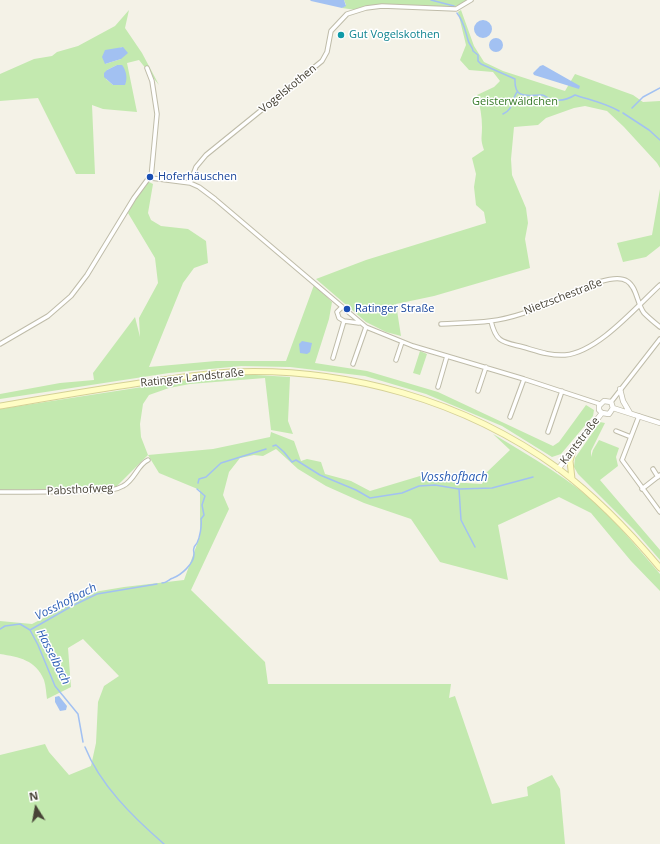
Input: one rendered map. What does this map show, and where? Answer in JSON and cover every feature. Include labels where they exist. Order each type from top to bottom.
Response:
[{"type":"main road","name":"Ratinger Landstraße","points":[[0,406],[196,375],[280,372],[319,375],[378,386],[443,406],[500,432],[527,447],[572,479],[594,498],[614,517],[660,568]]},
{"type":"main road","points":[[572,479],[570,461],[573,450]]},
{"type":"street","name":"Vogelskothen","points":[[190,183],[196,167],[206,155],[322,61],[327,52],[331,31],[346,14],[366,8],[382,6],[456,9],[471,0]]},
{"type":"street","points":[[147,68],[152,81],[157,114],[151,178]]},
{"type":"street","points":[[0,344],[48,316],[71,296],[87,275],[134,198],[148,179],[151,178],[190,183],[199,187],[366,327],[402,342],[486,367],[600,404]]},
{"type":"street","name":"Nietzschestraße","points":[[441,324],[491,321],[536,309],[590,286],[613,279],[621,279],[626,280],[631,284],[644,313],[660,327]]},
{"type":"street","points":[[491,321],[496,335],[505,342],[544,354],[566,355],[580,352],[596,344],[660,285]]},
{"type":"street","points":[[342,307],[337,312],[339,318],[344,321],[360,323]]},
{"type":"street","points":[[333,358],[344,321]]},
{"type":"street","points":[[353,364],[366,327]]},
{"type":"street","points":[[610,402],[660,339]]},
{"type":"street","points":[[396,360],[402,342]]},
{"type":"street","points":[[438,387],[447,356]]},
{"type":"street","points":[[478,390],[486,367]]},
{"type":"street","points":[[510,417],[524,379]]},
{"type":"street","points":[[620,389],[623,401],[630,413]]},
{"type":"street","points":[[548,432],[562,391]]},
{"type":"street","points":[[613,408],[609,414],[602,413],[600,410],[600,404],[604,400],[610,402],[613,408],[660,423]]},
{"type":"street","name":"Kantstraße","points":[[558,469],[602,413]]},
{"type":"street","points":[[639,416],[622,460],[660,512]]},
{"type":"street","points":[[616,431],[631,437]]},
{"type":"street","name":"Pabsthofweg","points":[[0,492],[70,492],[115,489],[124,486],[130,481],[143,462],[148,460]]},
{"type":"street","points":[[642,488],[659,476],[653,469]]},
{"type":"green space","points":[[344,0],[467,0],[450,8],[384,4],[367,6],[356,10],[342,8],[346,5]]},
{"type":"green space","points":[[129,10],[125,28],[142,53],[159,85],[139,60],[127,63],[137,112],[103,109],[92,105],[95,174],[76,174],[38,98],[0,101],[0,74],[34,59],[52,56],[57,52],[78,46],[115,26]],"holes":[[[122,47],[121,59],[105,64],[117,49]],[[117,65],[113,85],[106,79],[107,70]]]},
{"type":"green space","name":"Geisterwäldchen","points":[[461,10],[474,46],[484,62],[503,71],[565,91],[575,74],[633,95],[643,102],[660,101],[660,168],[624,127],[607,111],[585,106],[574,108],[546,118],[538,125],[514,127],[511,159],[512,175],[526,208],[528,223],[525,239],[530,268],[434,296],[396,304],[401,336],[386,332],[366,322],[316,279],[366,260],[486,223],[484,212],[476,205],[474,187],[476,174],[472,158],[484,150],[480,107],[477,95],[494,87],[500,81],[493,72],[469,70],[460,60],[466,45],[458,12]]},
{"type":"green space","points":[[149,182],[153,184],[148,213],[151,220],[161,226],[188,229],[206,241],[208,263],[194,268],[183,283],[149,367],[216,361],[286,361],[314,285],[332,302],[329,319],[315,363],[367,371],[438,392],[553,446],[559,442],[586,405],[594,410],[593,416],[561,454],[552,457],[502,426],[426,394],[365,376],[290,367],[241,366],[169,373],[0,399],[0,394],[60,383],[94,380],[93,373],[135,317],[140,337],[139,318],[158,283],[155,258],[128,213],[137,196]]},
{"type":"green space","points":[[660,189],[660,246],[646,257],[623,262],[617,243],[652,235]]},
{"type":"green space","points":[[420,351],[427,354],[420,375],[413,373]]},
{"type":"green space","points":[[239,374],[290,377],[288,421],[293,434],[271,430],[265,378],[190,384],[169,388],[149,395],[143,404],[140,424],[141,437],[148,455],[117,486],[0,490],[0,409],[194,379]]},
{"type":"green space","points":[[600,422],[605,423],[591,451],[591,457],[599,440],[619,448],[616,457],[618,466],[600,480],[660,550],[660,560],[634,530],[578,474],[574,467],[575,458]]},
{"type":"green space","points":[[271,432],[294,441],[301,461],[307,459],[321,462],[325,474],[351,481],[370,491],[420,476],[449,482],[482,484],[486,473],[510,450],[493,434],[564,478],[603,510],[660,574],[660,591],[631,561],[591,513],[559,497],[498,525],[508,580],[440,562],[411,519],[364,503],[326,486],[298,469],[276,449],[263,456],[254,455],[240,458],[229,472],[223,495],[229,509],[191,590],[265,662],[268,684],[451,684],[449,698],[455,696],[492,804],[528,796],[527,787],[552,775],[560,789],[565,844],[0,844],[0,755],[45,744],[49,752],[69,775],[91,766],[96,743],[98,702],[104,686],[119,676],[83,639],[68,648],[71,687],[47,699],[46,687],[41,673],[32,664],[20,658],[0,654],[0,621],[32,624],[94,592],[184,580],[200,536],[200,490],[159,473],[148,455],[213,449],[270,437]]},
{"type":"water","points":[[310,0],[344,0],[346,6],[342,8]]},
{"type":"water","points":[[483,20],[489,23],[492,29],[489,35],[483,38],[477,35],[474,29],[477,23]]},
{"type":"water","points":[[496,38],[501,40],[503,45],[501,50],[496,52],[491,50],[489,45],[491,40]]},
{"type":"water","points":[[123,47],[128,53],[121,59],[105,64],[102,57],[105,50]]},
{"type":"water","points":[[117,65],[122,65],[125,69],[125,85],[113,85],[104,77],[104,73],[107,70]]},
{"type":"water","points":[[543,65],[580,86],[579,89],[534,75],[533,73]]},
{"type":"water","points":[[302,341],[312,343],[310,352],[307,354],[300,353],[299,344]]},
{"type":"water","points":[[59,696],[67,706],[66,710],[60,711],[55,702],[55,697]]},
{"type":"waterway","points":[[431,0],[454,6]]},
{"type":"waterway","points":[[457,13],[463,23],[473,51],[478,55],[478,61],[481,64],[515,79],[515,86],[519,93],[523,95],[543,95],[550,99],[557,100],[566,99],[575,95],[619,111]]},
{"type":"waterway","points":[[632,108],[643,97],[660,88]]},
{"type":"waterway","points":[[503,114],[511,107],[517,92]]},
{"type":"waterway","points":[[623,113],[649,130],[660,140]]},
{"type":"waterway","name":"Vosshofbach","points":[[273,446],[276,445],[292,462],[296,460],[320,475],[356,490],[370,498],[402,493],[419,486],[435,485],[459,489],[492,488],[533,477]]},
{"type":"waterway","name":"Vosshofbach","points":[[198,483],[199,479],[206,477],[221,463],[266,449]]},
{"type":"waterway","name":"Vosshofbach","points":[[162,583],[176,577],[192,562],[194,547],[200,534],[201,519],[204,515],[202,505],[205,496],[197,489]]},
{"type":"waterway","points":[[459,489],[461,520],[475,547]]},
{"type":"waterway","name":"Vosshofbach","points":[[30,630],[72,606],[97,594],[157,584]]},
{"type":"waterway","name":"Hasselbach","points":[[0,629],[5,626],[20,624],[30,630],[55,686],[78,714],[83,742]]},
{"type":"waterway","name":"Hasselbach","points":[[85,747],[99,774],[118,800],[164,844]]},
{"type":"place","name":"Gut Vogelskothen","points":[[341,35]]},
{"type":"place","name":"Hoferhäuschen","points":[[150,177]]},
{"type":"place","name":"Ratinger Straße","points":[[347,309]]}]
